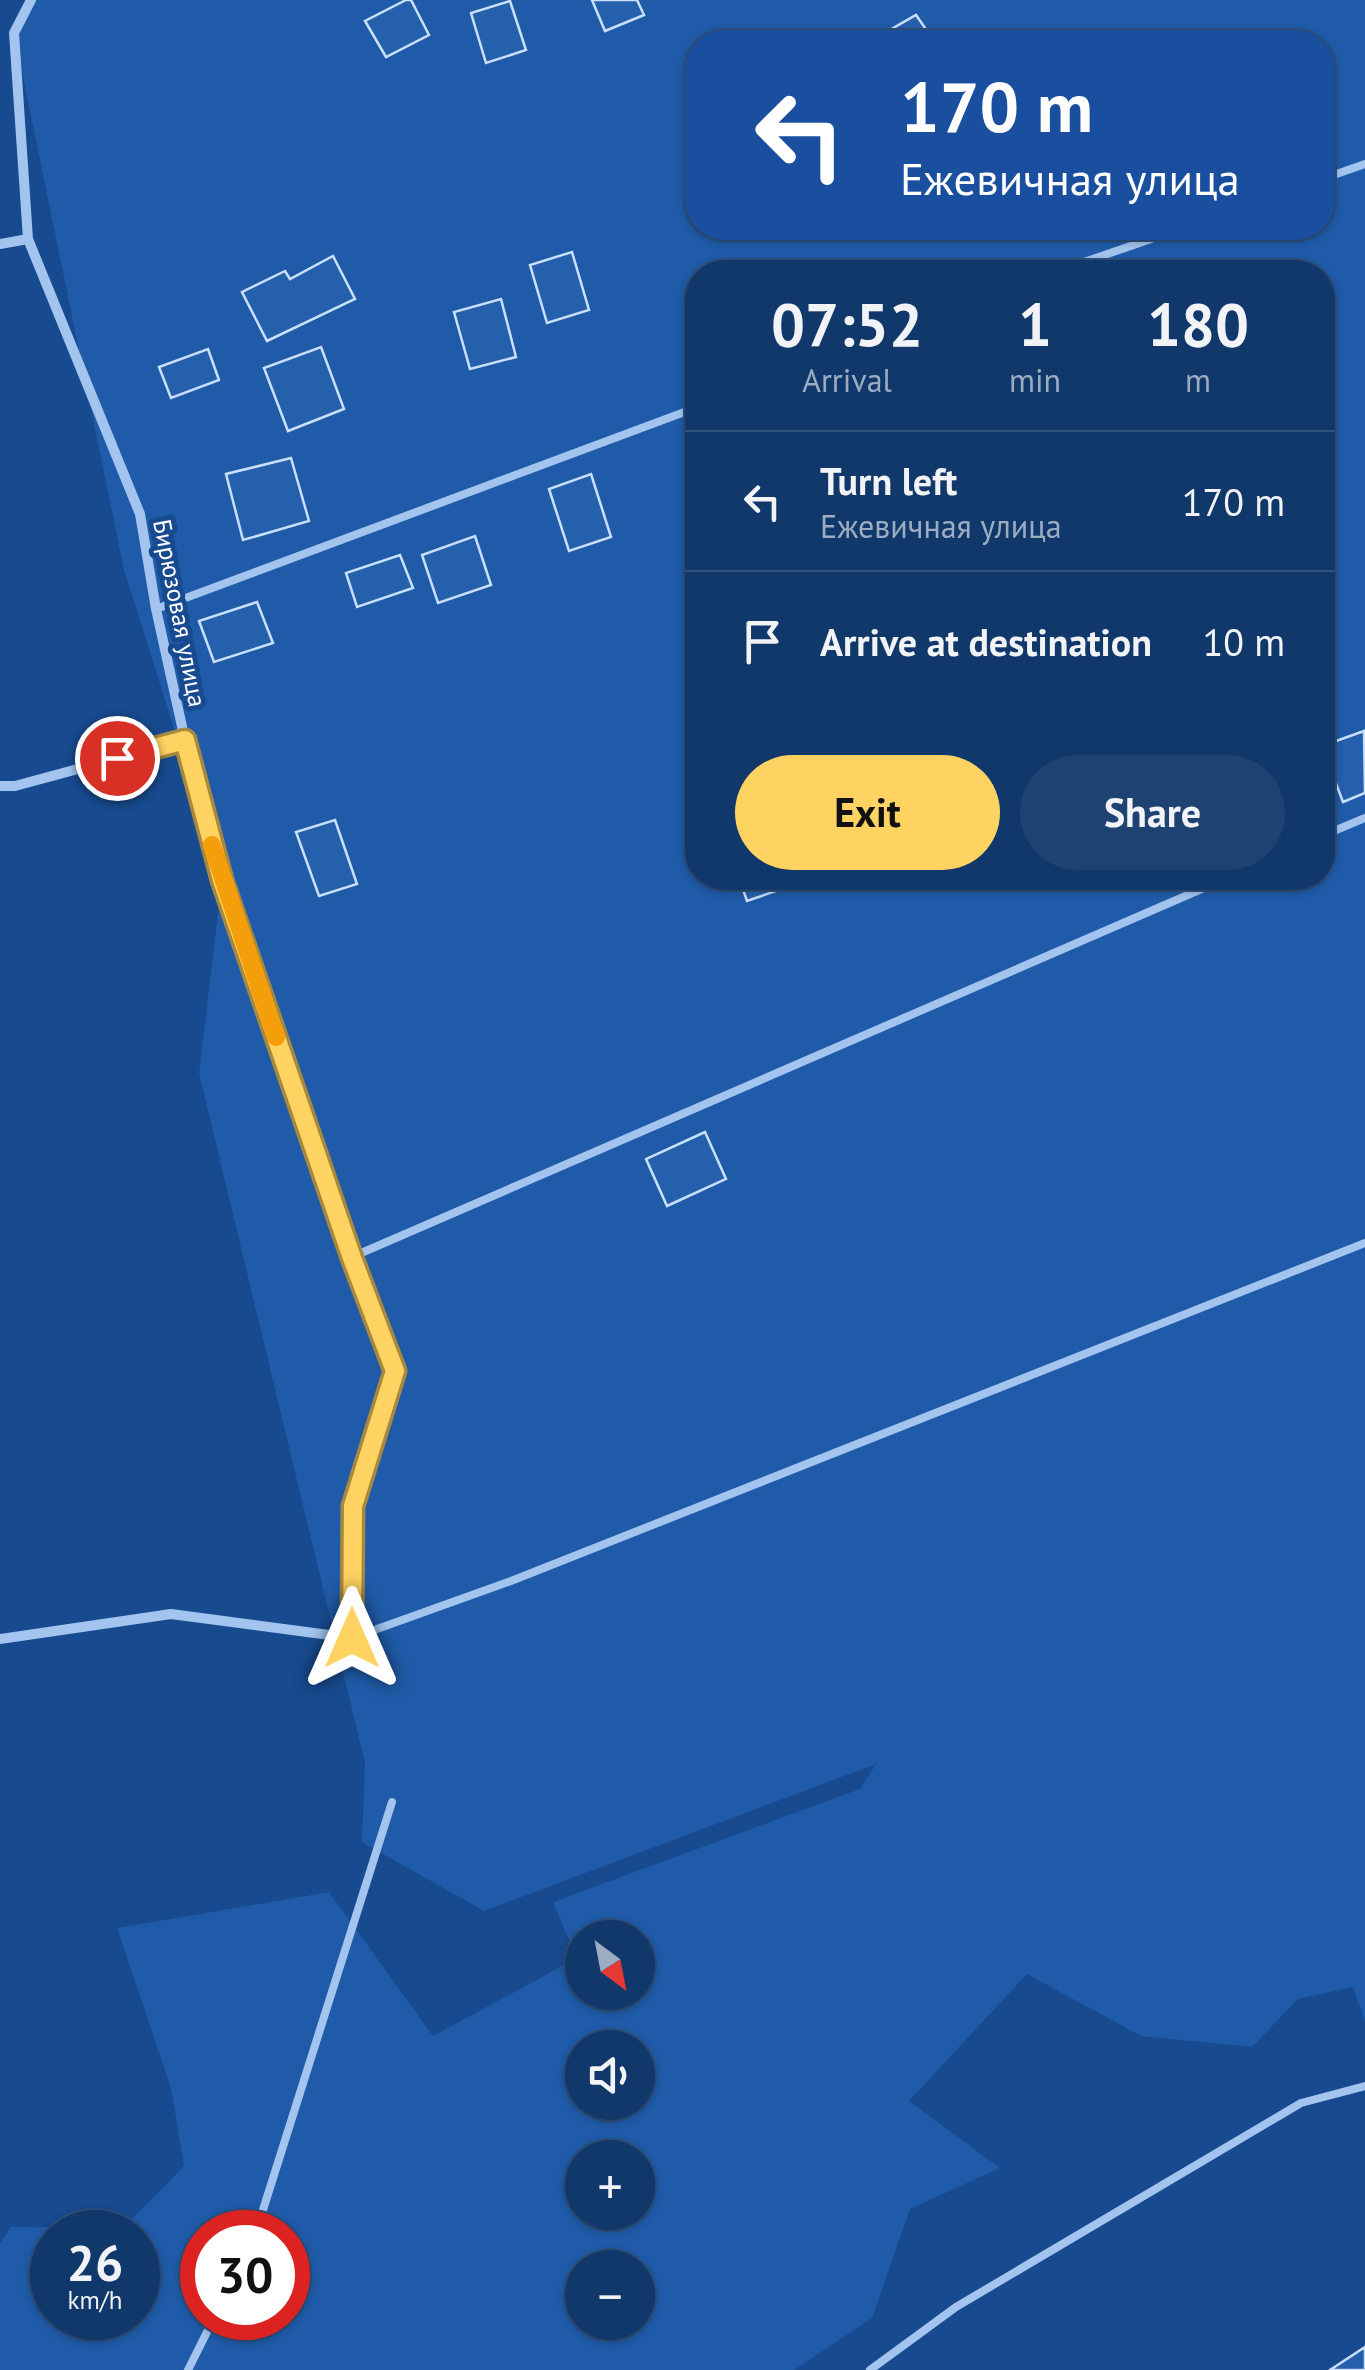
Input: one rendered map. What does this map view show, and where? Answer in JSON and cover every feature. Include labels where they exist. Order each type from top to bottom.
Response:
[{"type":"street","name":"Бирюзовая улица","points":[[30,0],[14,33],[28,239],[140,514],[156,610],[185,740],[222,880],[352,1258],[395,1371],[353,1506],[352,1638]]},
{"type":"street","points":[[0,244],[28,239]]},
{"type":"street","points":[[0,786],[16,786],[185,740]]},
{"type":"street","points":[[0,1639],[171,1614],[352,1638]]},
{"type":"lane","points":[[1335,174],[1365,164]]},
{"type":"lane","points":[[1090,260],[1148,240]]},
{"type":"lane","points":[[156,610],[685,412]]},
{"type":"lane","points":[[1335,831],[1365,818]]},
{"type":"lane","points":[[352,1258],[1199,890]]},
{"type":"lane","points":[[352,1638],[511,1581],[1365,1243]]},
{"type":"lane","points":[[263,2210],[392,1802]]},
{"type":"lane","points":[[870,2370],[956,2307],[1301,2103],[1365,2086]]},
{"type":"lane","points":[[188,2370],[203,2340]]},
{"type":"shaded area","points":[[27,0],[1365,0],[1365,2022],[1353,1987],[1298,1999],[1252,2047],[1141,2036],[1027,1974],[909,2101],[1000,2168],[910,2209],[872,2318],[794,2370],[0,2370],[0,2243],[11,2227],[30,2227],[30,2340],[160,2340],[160,2210],[141,2210],[184,2166],[171,2088],[117,1928],[329,1892],[433,2036],[565,1964],[565,2010],[655,2010],[655,1920],[565,1920],[565,1930],[553,1902],[860,1789],[876,1764],[484,1911],[362,1842],[365,1763],[199,1073],[222,880],[124,570],[14,33]]},
{"type":"building","points":[[411,0],[429,35],[386,57],[365,21]]},
{"type":"building","points":[[592,0],[637,0],[644,15],[605,31]]},
{"type":"building","points":[[510,1],[526,50],[486,63],[471,13]]},
{"type":"building","points":[[916,15],[926,30],[890,30]]},
{"type":"building","points":[[572,252],[589,310],[547,323],[530,265]]},
{"type":"building","points":[[333,256],[355,299],[267,341],[242,292],[285,271],[290,279]]},
{"type":"building","points":[[501,299],[516,357],[470,369],[454,312]]},
{"type":"building","points":[[321,347],[344,409],[288,431],[264,368]]},
{"type":"building","points":[[208,349],[219,380],[171,398],[159,367]]},
{"type":"building","points":[[291,458],[309,521],[243,540],[226,474]]},
{"type":"building","points":[[591,474],[611,537],[569,551],[549,489]]},
{"type":"building","points":[[475,536],[491,585],[438,603],[422,555]]},
{"type":"building","points":[[400,555],[413,588],[357,607],[346,573]]},
{"type":"building","points":[[257,602],[273,643],[214,662],[199,621]]},
{"type":"building","points":[[1364,731],[1365,793],[1343,802],[1335,781],[1335,741]]},
{"type":"building","points":[[335,820],[357,884],[319,896],[296,832]]},
{"type":"building","points":[[743,890],[779,890],[747,901]]},
{"type":"building","points":[[705,1132],[726,1179],[667,1206],[646,1159]]},
{"type":"building","points":[[1365,2347],[1365,2370],[1330,2370]]},
{"type":"slow traffic","points":[[212,845],[276,1037]]},
{"type":"route","points":[[117,758],[185,740],[222,880],[352,1258],[395,1371],[353,1506],[352,1638]]}]
